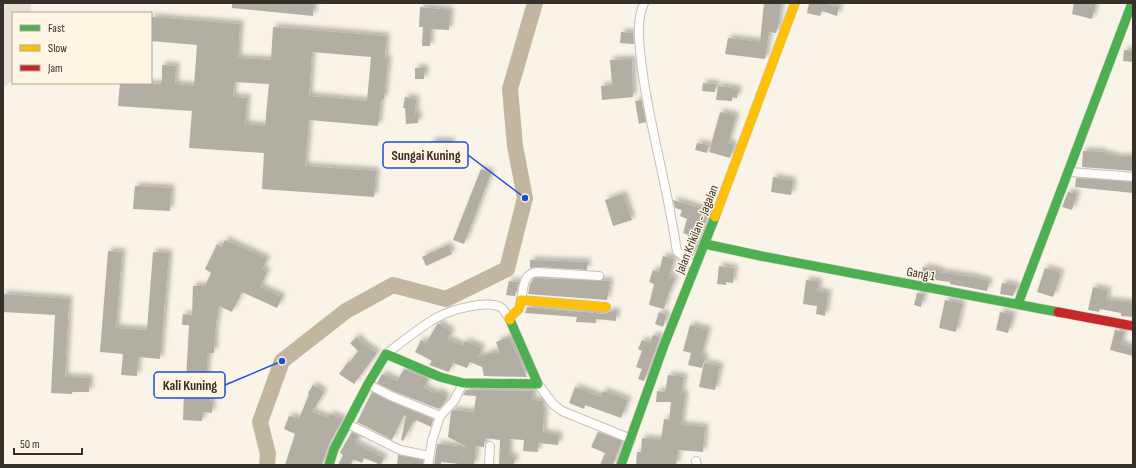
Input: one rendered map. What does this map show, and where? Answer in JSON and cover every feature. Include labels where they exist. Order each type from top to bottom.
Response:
[{"type":"street","points":[[644,3],[639,15],[643,80],[677,251],[695,267]]},
{"type":"street","name":"Jalan Krikilan - Jagalan","points":[[621,465],[664,345],[705,244],[796,3]]},
{"type":"street","points":[[1018,304],[1132,3]]},
{"type":"street","points":[[1071,172],[1133,177]]},
{"type":"street","name":"Gang 1","points":[[705,244],[1133,326]]},
{"type":"street","points":[[510,318],[519,310],[526,279],[531,273],[537,272],[599,276]]},
{"type":"street","points":[[521,300],[606,307]]},
{"type":"street","points":[[329,465],[334,449],[368,384],[386,354],[437,318],[473,306],[497,306],[504,309],[510,318],[515,334],[538,384],[553,404],[562,411],[631,439]]},
{"type":"street","points":[[386,354],[440,377],[463,383],[538,384]]},
{"type":"street","points":[[428,465],[432,441],[440,416],[454,401],[463,383]]},
{"type":"street","points":[[368,384],[391,396],[440,416]]},
{"type":"street","points":[[348,424],[400,450],[429,456]]},
{"type":"street","points":[[489,465],[490,446]]},
{"type":"shaded area","points":[[3,3],[31,3],[30,12],[12,12],[12,81],[3,88]]},
{"type":"building","points":[[232,3],[314,3],[313,16],[232,8]]},
{"type":"building","points":[[764,3],[781,3],[778,27],[776,33],[769,32],[765,59],[725,54],[728,38],[760,42]]},
{"type":"building","points":[[809,3],[823,3],[839,7],[837,16],[822,11],[820,16],[807,13]]},
{"type":"building","points":[[1074,3],[1096,3],[1092,19],[1072,14]]},
{"type":"building","points":[[420,7],[450,10],[449,30],[430,29],[430,46],[422,46],[423,27],[419,27]]},
{"type":"building","points":[[152,17],[240,24],[238,58],[271,60],[273,27],[386,36],[385,59],[388,59],[384,99],[381,99],[378,126],[309,120],[305,166],[376,171],[374,197],[262,189],[264,153],[189,148],[192,111],[118,106],[120,84],[162,84],[162,65],[176,66],[175,84],[194,86],[197,45],[152,41]],"holes":[[[312,52],[371,57],[367,101],[309,96]],[[234,82],[269,84],[265,126],[245,124],[247,98],[233,97]]]},
{"type":"building","points":[[621,32],[633,33],[634,44],[620,43]]},
{"type":"building","points":[[1124,50],[1133,51],[1133,62],[1123,61]]},
{"type":"building","points":[[632,59],[633,97],[602,100],[601,86],[612,85],[610,60]]},
{"type":"building","points":[[415,68],[425,68],[424,79],[415,79]]},
{"type":"building","points":[[703,83],[716,84],[715,92],[702,91]]},
{"type":"building","points":[[718,86],[738,89],[737,98],[732,97],[732,101],[716,100]]},
{"type":"building","points":[[405,97],[416,99],[415,114],[418,114],[418,123],[406,124],[405,108],[403,108]]},
{"type":"building","points":[[641,100],[646,122],[639,124],[635,101]]},
{"type":"building","points":[[720,112],[736,116],[728,143],[734,145],[730,158],[709,152]]},
{"type":"building","points":[[431,141],[451,141],[451,152],[431,152]]},
{"type":"building","points":[[697,143],[709,145],[707,153],[695,150]]},
{"type":"building","points":[[1083,151],[1103,152],[1103,154],[1114,155],[1114,157],[1133,157],[1133,171],[1082,167]]},
{"type":"building","points":[[481,169],[491,173],[464,244],[453,240]]},
{"type":"building","points":[[773,177],[793,181],[791,195],[771,192]]},
{"type":"building","points":[[1076,178],[1133,182],[1133,193],[1075,187]]},
{"type":"building","points":[[135,186],[171,188],[170,211],[133,209]]},
{"type":"building","points":[[1068,192],[1077,194],[1072,210],[1062,207]]},
{"type":"building","points":[[623,194],[632,220],[613,226],[605,200]]},
{"type":"building","points":[[673,200],[709,211],[693,256],[685,251],[689,242],[686,241],[688,235],[683,233],[687,219],[680,216],[682,210],[675,208]]},
{"type":"building","points":[[225,240],[267,259],[262,269],[267,272],[260,287],[282,297],[277,308],[242,292],[232,312],[219,306],[215,331],[214,353],[208,353],[206,380],[212,380],[210,402],[212,402],[212,413],[203,412],[202,421],[183,420],[184,392],[177,392],[178,381],[186,381],[189,325],[182,325],[183,314],[192,315],[193,286],[205,286],[211,273],[205,269],[217,244],[222,247]]},
{"type":"building","points":[[448,245],[452,254],[426,266],[422,257]]},
{"type":"building","points":[[108,251],[122,252],[116,328],[147,330],[153,252],[169,253],[160,359],[138,357],[137,376],[121,375],[123,354],[100,352]]},
{"type":"building","points":[[663,256],[674,259],[669,277],[675,279],[667,297],[664,309],[649,305],[654,284],[649,282],[653,270],[659,272]]},
{"type":"building","points":[[530,260],[587,262],[587,270],[537,267],[530,268]]},
{"type":"building","points":[[719,266],[734,268],[733,283],[726,282],[726,285],[717,284]]},
{"type":"building","points":[[923,267],[940,270],[939,272],[989,281],[987,291],[950,284],[950,282],[921,278]]},
{"type":"building","points":[[1045,268],[1061,273],[1053,297],[1037,292]]},
{"type":"building","points":[[534,278],[610,281],[607,300],[528,294],[530,284]]},
{"type":"building","points":[[806,280],[819,282],[817,291],[828,293],[825,316],[816,314],[817,306],[803,304]]},
{"type":"building","points":[[509,281],[519,282],[515,296],[506,295]]},
{"type":"building","points":[[1002,283],[1017,286],[1013,296],[1000,294]]},
{"type":"building","points":[[1093,287],[1108,291],[1106,300],[1133,303],[1133,317],[1121,316],[1121,313],[1100,309],[1099,312],[1088,310]]},
{"type":"building","points":[[917,293],[924,294],[921,307],[914,305]]},
{"type":"building","points":[[3,294],[69,299],[65,377],[90,378],[89,392],[72,392],[72,394],[51,393],[55,315],[3,312]]},
{"type":"building","points":[[945,300],[962,304],[956,332],[939,328]]},
{"type":"building","points":[[527,307],[605,314],[616,311],[616,321],[596,319],[596,323],[576,322],[577,317],[525,313]]},
{"type":"building","points":[[659,312],[667,315],[663,327],[655,324]]},
{"type":"building","points":[[1000,312],[1013,315],[1008,333],[996,330]]},
{"type":"building","points":[[438,323],[452,332],[447,339],[463,346],[465,341],[482,348],[478,357],[494,352],[500,355],[496,342],[509,337],[527,377],[484,376],[482,367],[470,362],[467,368],[453,363],[449,372],[429,365],[432,361],[415,352],[421,340],[426,343]]},
{"type":"building","points":[[690,325],[708,330],[701,356],[705,357],[702,368],[688,365],[691,353],[683,351]]},
{"type":"building","points":[[1115,330],[1124,332],[1121,344],[1133,348],[1133,356],[1110,350]]},
{"type":"building","points":[[653,335],[660,337],[644,381],[638,379],[642,369],[636,367],[642,351],[638,349],[642,340],[650,343]]},
{"type":"building","points":[[357,337],[363,344],[377,353],[354,384],[339,374],[358,351],[350,343]]},
{"type":"building","points":[[704,363],[720,366],[715,390],[699,387]]},
{"type":"building","points":[[404,369],[428,379],[424,388],[436,394],[437,391],[447,397],[439,409],[377,383],[382,374],[397,381]]},
{"type":"building","points":[[668,375],[684,377],[681,393],[685,394],[681,425],[705,427],[703,452],[678,450],[676,465],[636,465],[637,452],[641,452],[642,438],[661,440],[664,419],[669,420],[671,402],[656,402],[657,391],[665,392]]},
{"type":"building","points":[[313,385],[324,392],[312,412],[328,418],[330,414],[343,419],[328,446],[322,465],[285,465],[295,434],[284,429],[289,416],[299,419],[309,394],[308,393]]},
{"type":"building","points":[[575,387],[601,397],[603,391],[628,400],[621,418],[585,405],[584,409],[569,403]]},
{"type":"building","points":[[466,390],[533,391],[532,400],[542,401],[542,410],[544,410],[543,433],[559,435],[558,445],[538,443],[538,452],[523,451],[524,440],[509,439],[509,456],[515,457],[514,465],[499,465],[500,440],[485,438],[484,447],[476,446],[474,465],[458,465],[459,464],[441,462],[441,465],[434,465],[437,444],[467,447],[448,437],[451,412],[453,410],[474,412],[476,396],[463,395]]},
{"type":"building","points":[[372,392],[389,401],[433,419],[431,427],[416,420],[414,423],[413,422],[403,441],[401,440],[406,416],[404,415],[392,440],[357,422]]},
{"type":"building","points":[[352,432],[359,436],[355,443],[384,458],[381,465],[364,458],[362,463],[353,459],[351,465],[338,465],[343,455],[340,452]]},
{"type":"building","points":[[598,432],[622,441],[613,465],[600,465],[605,453],[591,447]]},
{"type":"building","points":[[398,455],[423,460],[423,465],[397,465]]},
{"type":"waterway","points":[[267,465],[268,454],[260,422],[282,361],[346,311],[393,285],[446,299],[507,269],[525,198],[515,146],[510,89],[535,3]]},
{"type":"traffic: fast","points":[[1018,304],[1132,3]]},
{"type":"traffic: fast","points":[[621,465],[664,345],[715,217]]},
{"type":"traffic: fast","points":[[705,244],[1058,312]]},
{"type":"traffic: fast","points":[[329,465],[334,449],[368,384],[386,354],[440,377],[463,383],[538,384],[510,320]]},
{"type":"traffic: slow","points":[[715,217],[795,3]]},
{"type":"traffic: slow","points":[[510,320],[509,318],[519,309],[521,300],[606,307]]},
{"type":"traffic: jam","points":[[1058,312],[1133,326]]},
{"type":"place","name":"Sungai Kuning","points":[[525,198]]},
{"type":"place","name":"Kali Kuning","points":[[282,361]]}]
